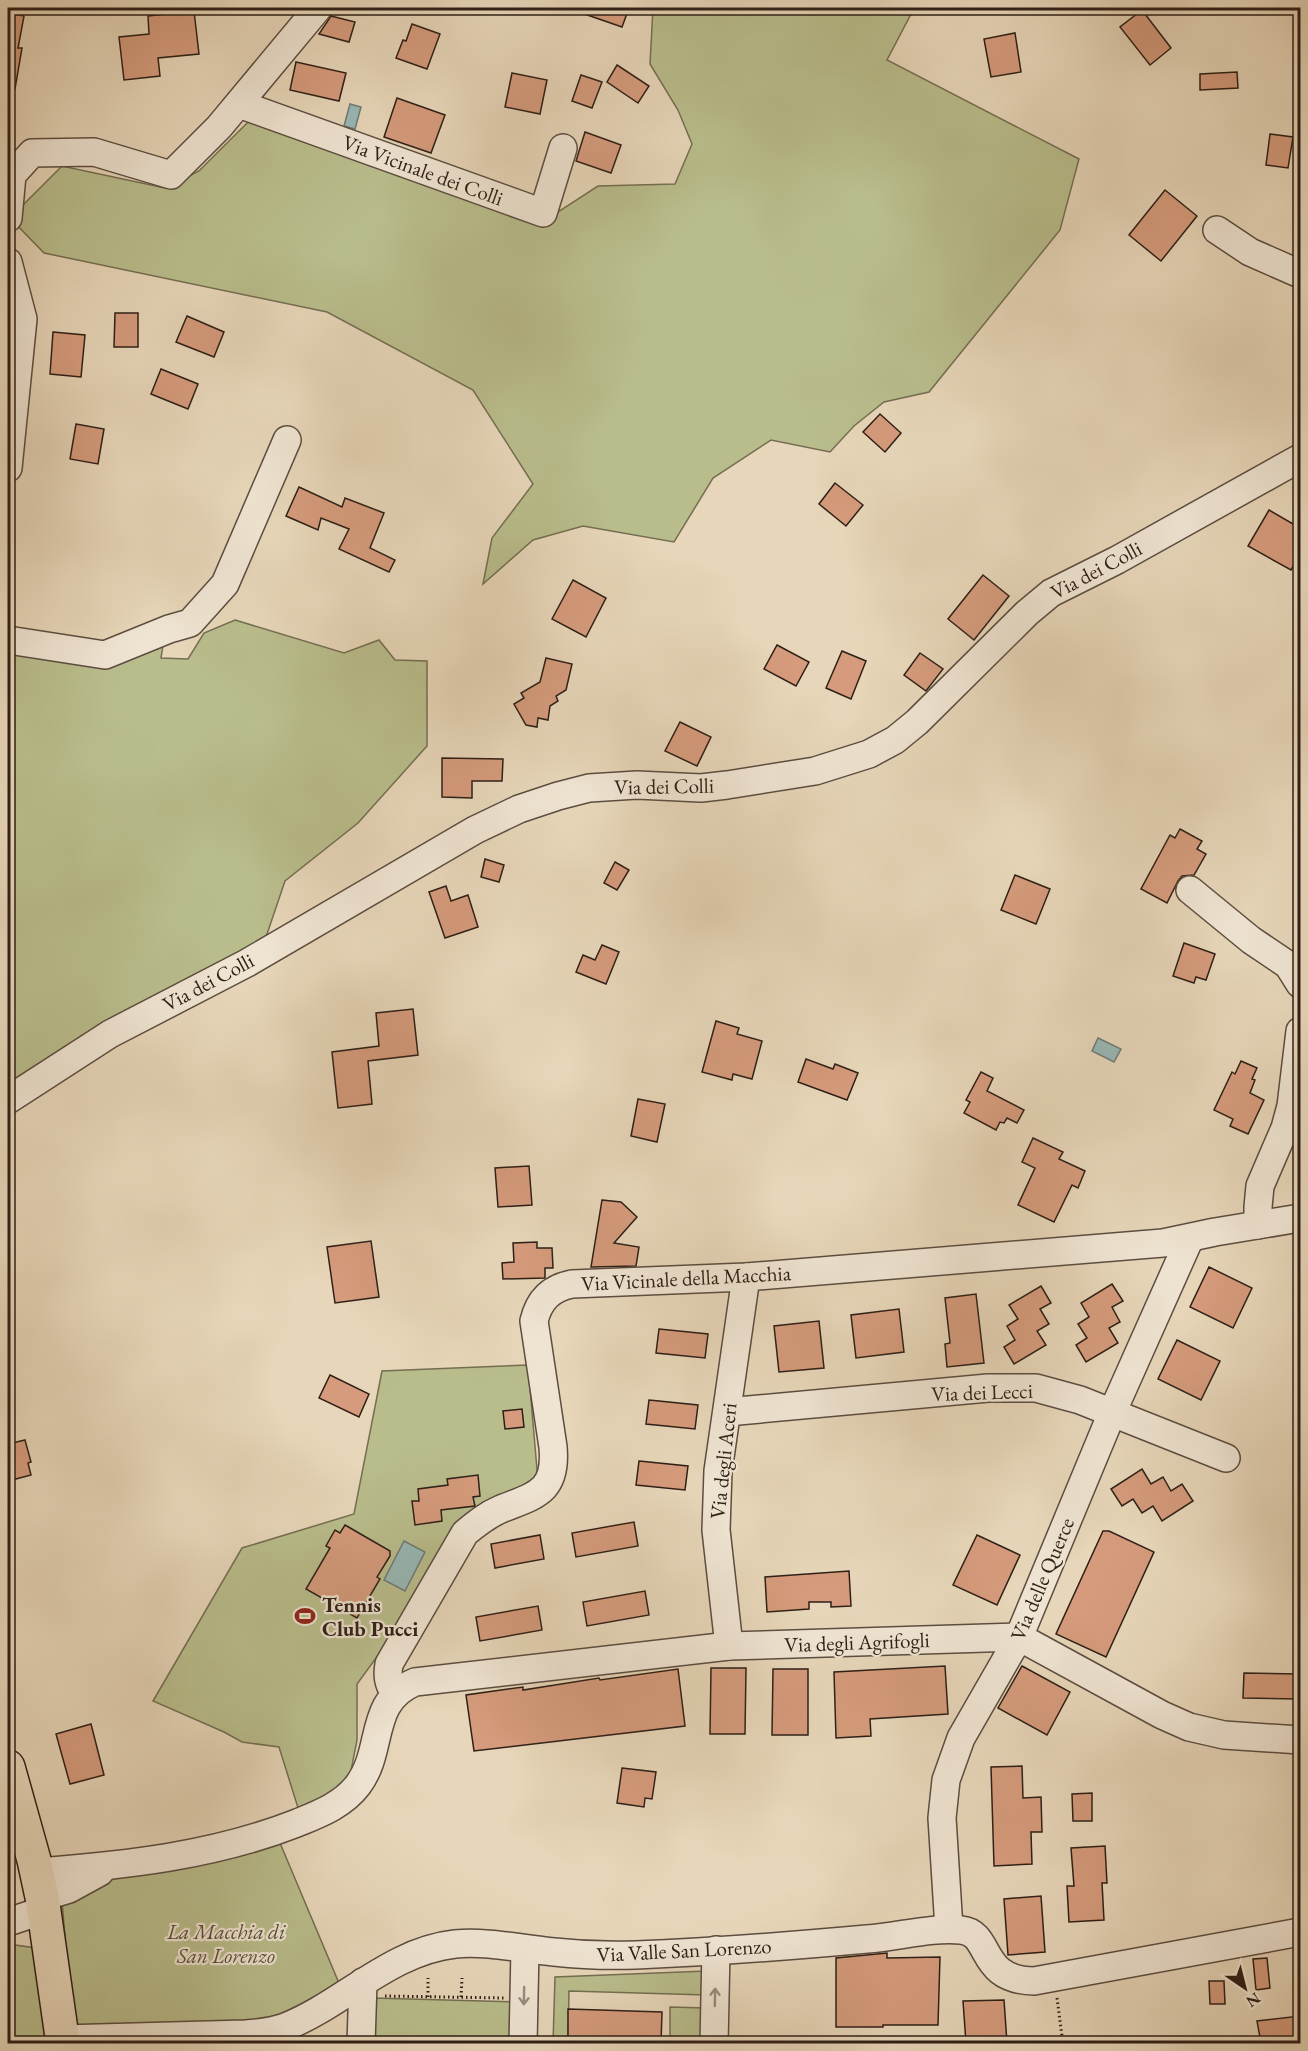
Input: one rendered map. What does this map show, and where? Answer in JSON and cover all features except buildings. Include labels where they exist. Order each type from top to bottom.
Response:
[{"type":"main road","points":[[8,1769],[41,1893],[62,2041]]},
{"type":"street","points":[[8,218],[12,175],[32,153],[94,152],[171,175],[219,128],[318,8]]},
{"type":"street","name":"Via Vicinale dei Colli","points":[[239,104],[543,213],[563,148]]},
{"type":"street","points":[[1217,230],[1250,252],[1300,274]]},
{"type":"street","points":[[8,262],[23,319],[12,377],[8,468]]},
{"type":"street","points":[[8,640],[105,655],[190,623],[225,584],[287,440]]},
{"type":"street","name":"Via dei Colli","points":[[8,1100],[110,1034],[247,963],[475,830],[519,809],[589,788],[637,785],[701,788],[727,785],[815,771],[869,754],[895,740],[917,722],[1027,613],[1052,593],[1111,564],[1300,458]]},
{"type":"street","points":[[1190,890],[1251,940],[1288,965],[1300,984]]},
{"type":"street","points":[[1258,1225],[1257,1207],[1260,1186],[1285,1128],[1291,1106],[1300,1030]]},
{"type":"street","name":"Via Vicinale della Macchia","points":[[395,1694],[389,1685],[387,1674],[389,1664],[465,1533],[482,1519],[533,1497],[544,1488],[552,1476],[555,1462],[534,1326],[536,1314],[544,1297],[560,1287],[572,1284],[746,1277],[1163,1244],[1300,1218]]},
{"type":"street","name":"Via delle Querce","points":[[949,1929],[942,1818],[946,1780],[961,1738],[1019,1637],[1112,1413],[1190,1238]]},
{"type":"street","name":"Via degli Aceri","points":[[729,1646],[716,1530],[718,1470],[746,1277]]},
{"type":"street","name":"Via dei Lecci","points":[[727,1412],[988,1388],[1036,1388],[1061,1393],[1226,1458]]},
{"type":"street","points":[[1019,1637],[1162,1715],[1189,1727],[1237,1737],[1300,1740]]},
{"type":"street","name":"Via degli Agrifogli","points":[[395,1694],[423,1680],[729,1646],[1019,1637]]},
{"type":"street","points":[[8,1922],[41,1893],[112,1866],[202,1852],[247,1841],[334,1806],[353,1791],[367,1770],[375,1750],[379,1722],[386,1706],[395,1694]]},
{"type":"street","name":"Via Valle San Lorenzo","points":[[62,2041],[272,2031],[298,2021],[407,1958],[447,1945],[472,1943],[582,1955],[608,1955],[868,1939],[949,1929],[966,1931],[975,1935],[996,1969],[1006,1976],[1026,1980],[1054,1977],[1300,1932]]},
{"type":"street","points":[[523,2043],[525,1948]]},
{"type":"street","points":[[714,2043],[716,1950]]},
{"type":"street","points":[[361,2043],[368,1980]]},
{"type":"path","points":[[1054,1977],[1063,2043]]},
{"type":"path","points":[[428,1978],[428,1997]]},
{"type":"path","points":[[461,1997],[462,1978]]},
{"type":"path","points":[[368,1980],[371,1996],[524,1998]]},
{"type":"green space","points":[[653,8],[919,8],[910,16],[887,60],[1079,159],[1060,230],[929,392],[884,402],[854,426],[830,452],[771,440],[713,478],[674,542],[583,526],[533,540],[483,584],[492,538],[533,484],[473,390],[327,312],[44,253],[10,218],[62,166],[165,188],[199,171],[249,121],[555,214],[598,186],[675,184],[692,144],[678,110],[650,64]]},
{"type":"green space","points":[[235,620],[344,653],[379,640],[395,660],[427,661],[427,746],[358,823],[285,881],[265,940],[8,1088],[8,654],[91,666],[164,639],[161,658],[188,659],[204,633]]},
{"type":"green space","name":"Tennis Club Pucci","points":[[528,1365],[538,1481],[485,1509],[357,1684],[357,1740],[348,1786],[299,1811],[279,1747],[242,1742],[153,1701],[242,1548],[354,1514],[382,1371]]},
{"type":"green space","name":"La Macchia di San Lorenzo","points":[[280,1843],[341,1988],[276,2023],[73,2033],[62,1901],[110,1877]]},
{"type":"green space","points":[[8,1944],[36,1948],[51,2043],[8,2044]]},
{"type":"green space","points":[[707,1971],[707,1995],[569,1991],[568,2043],[553,2044],[555,1977]]},
{"type":"green space","points":[[373,1998],[515,2002],[514,2043],[402,2041],[401,2043],[372,2044]]},
{"type":"green space","points":[[670,2007],[706,2008],[706,2043],[670,2044]]},
{"type":"water","points":[[350,104],[361,107],[355,129],[344,126]]},
{"type":"water","points":[[1098,1038],[1121,1049],[1114,1062],[1092,1051]]},
{"type":"water","points":[[404,1541],[425,1552],[405,1591],[384,1580]]},
{"type":"place","name":"Tennis Club Pucci","points":[[305,1616]]}]
